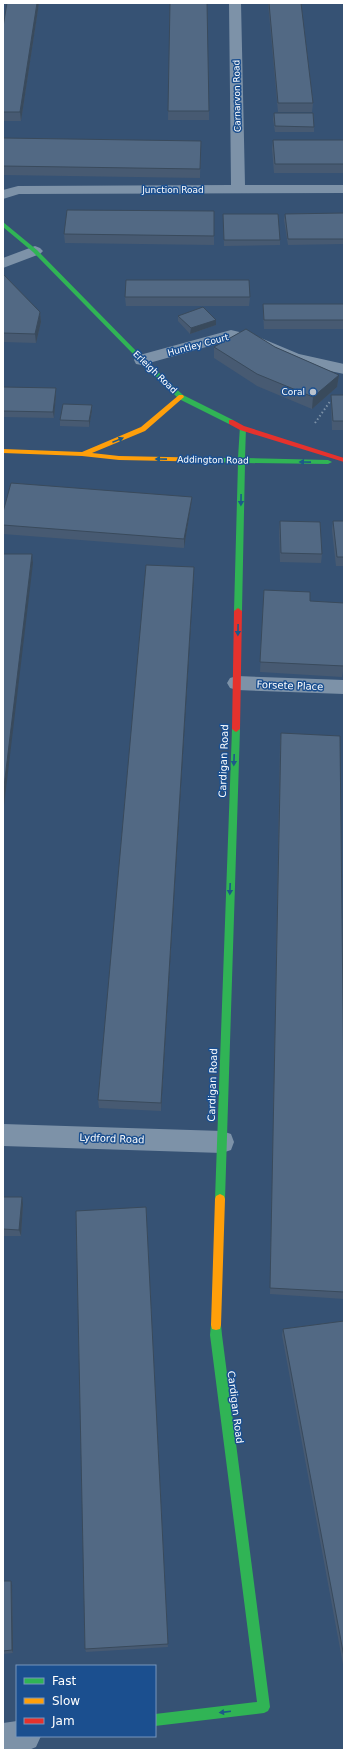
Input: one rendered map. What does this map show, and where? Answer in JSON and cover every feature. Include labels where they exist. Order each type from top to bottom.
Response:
[{"type":"street","name":"Carnarvon Road","points":[[235,3],[238,190]]},
{"type":"street","name":"Junction Road","points":[[3,195],[18,190],[344,189]]},
{"type":"street","name":"Erleigh Road","points":[[3,224],[35,251],[142,360],[181,397],[242,428],[344,461]]},
{"type":"street","points":[[3,263],[35,251]]},
{"type":"street","name":"Huntley Court","points":[[142,360],[231,335],[250,339],[294,358],[344,369]]},
{"type":"street","name":"Addington Road","points":[[82,454],[143,430],[181,397]]},
{"type":"street","name":"Cardigan Road","points":[[156,1720],[264,1707],[216,1335],[237,683],[242,428]]},
{"type":"street","name":"Addington Road","points":[[3,451],[82,454],[119,458],[241,461],[344,461]]},
{"type":"street","name":"Forsete Place","points":[[237,683],[344,687]]},
{"type":"street","name":"Lydford Road","points":[[3,1135],[222,1142]]},
{"type":"street","points":[[3,1739],[18,1737]]},
{"type":"path","points":[[298,445],[331,402],[332,395]]},
{"type":"building","points":[[7,3],[37,3],[20,112],[3,112],[3,27]]},
{"type":"building","points":[[170,3],[207,3],[209,111],[168,111]]},
{"type":"building","points":[[269,3],[301,3],[313,103],[278,103]]},
{"type":"building","points":[[274,113],[313,113],[314,127],[275,126]]},
{"type":"building","points":[[3,138],[201,141],[200,169],[3,166]]},
{"type":"building","points":[[273,140],[344,140],[344,164],[275,164]]},
{"type":"building","points":[[67,210],[214,211],[214,236],[64,234]]},
{"type":"building","points":[[344,213],[344,239],[288,239],[285,214]]},
{"type":"building","points":[[223,214],[278,214],[280,240],[224,240]]},
{"type":"building","points":[[3,274],[40,312],[35,334],[3,333]]},
{"type":"building","points":[[126,280],[249,280],[250,297],[125,297]]},
{"type":"building","points":[[263,304],[344,304],[344,320],[264,320]]},
{"type":"building","points":[[203,307],[216,320],[191,328],[178,316]]},
{"type":"building","points":[[246,329],[275,347],[339,375],[313,397],[257,374],[214,347]]},
{"type":"building","points":[[3,387],[56,388],[53,412],[3,411]]},
{"type":"building","points":[[331,395],[344,395],[344,421],[333,421]]},
{"type":"building","points":[[63,404],[92,405],[89,421],[60,420]]},
{"type":"building","points":[[11,483],[192,497],[184,539],[3,525],[3,512]]},
{"type":"building","points":[[280,521],[320,522],[322,554],[281,553]]},
{"type":"building","points":[[333,521],[344,521],[344,557],[337,557]]},
{"type":"building","points":[[3,554],[32,554],[3,795]]},
{"type":"building","points":[[146,565],[194,567],[161,1103],[98,1100]]},
{"type":"building","points":[[264,590],[310,592],[310,601],[344,603],[344,666],[260,662]]},
{"type":"building","points":[[281,733],[340,736],[344,1101],[344,1292],[270,1288]]},
{"type":"building","points":[[3,1197],[22,1197],[19,1230],[3,1229]]},
{"type":"building","points":[[146,1207],[168,1644],[85,1649],[76,1211]]},
{"type":"building","points":[[344,1321],[344,1657],[283,1329]]},
{"type":"building","points":[[3,1581],[11,1581],[12,1650],[3,1651]]},
{"type":"traffic: fast","points":[[3,224],[35,251],[142,360],[181,397],[231,422]]},
{"type":"traffic: fast","points":[[238,611],[242,428]]},
{"type":"traffic: fast","points":[[216,460],[328,462]]},
{"type":"traffic: fast","points":[[220,1199],[236,729]]},
{"type":"traffic: fast","points":[[156,1720],[264,1707],[216,1335],[216,1325]]},
{"type":"traffic: slow","points":[[85,453],[143,429],[181,397]]},
{"type":"traffic: slow","points":[[3,451],[82,454],[119,458],[216,460]]},
{"type":"traffic: slow","points":[[216,1325],[220,1199]]},
{"type":"traffic: jam","points":[[231,422],[242,428],[344,460]]},
{"type":"traffic: jam","points":[[236,729],[238,611]]},
{"type":"place","name":"Coral","points":[[313,392]]}]
